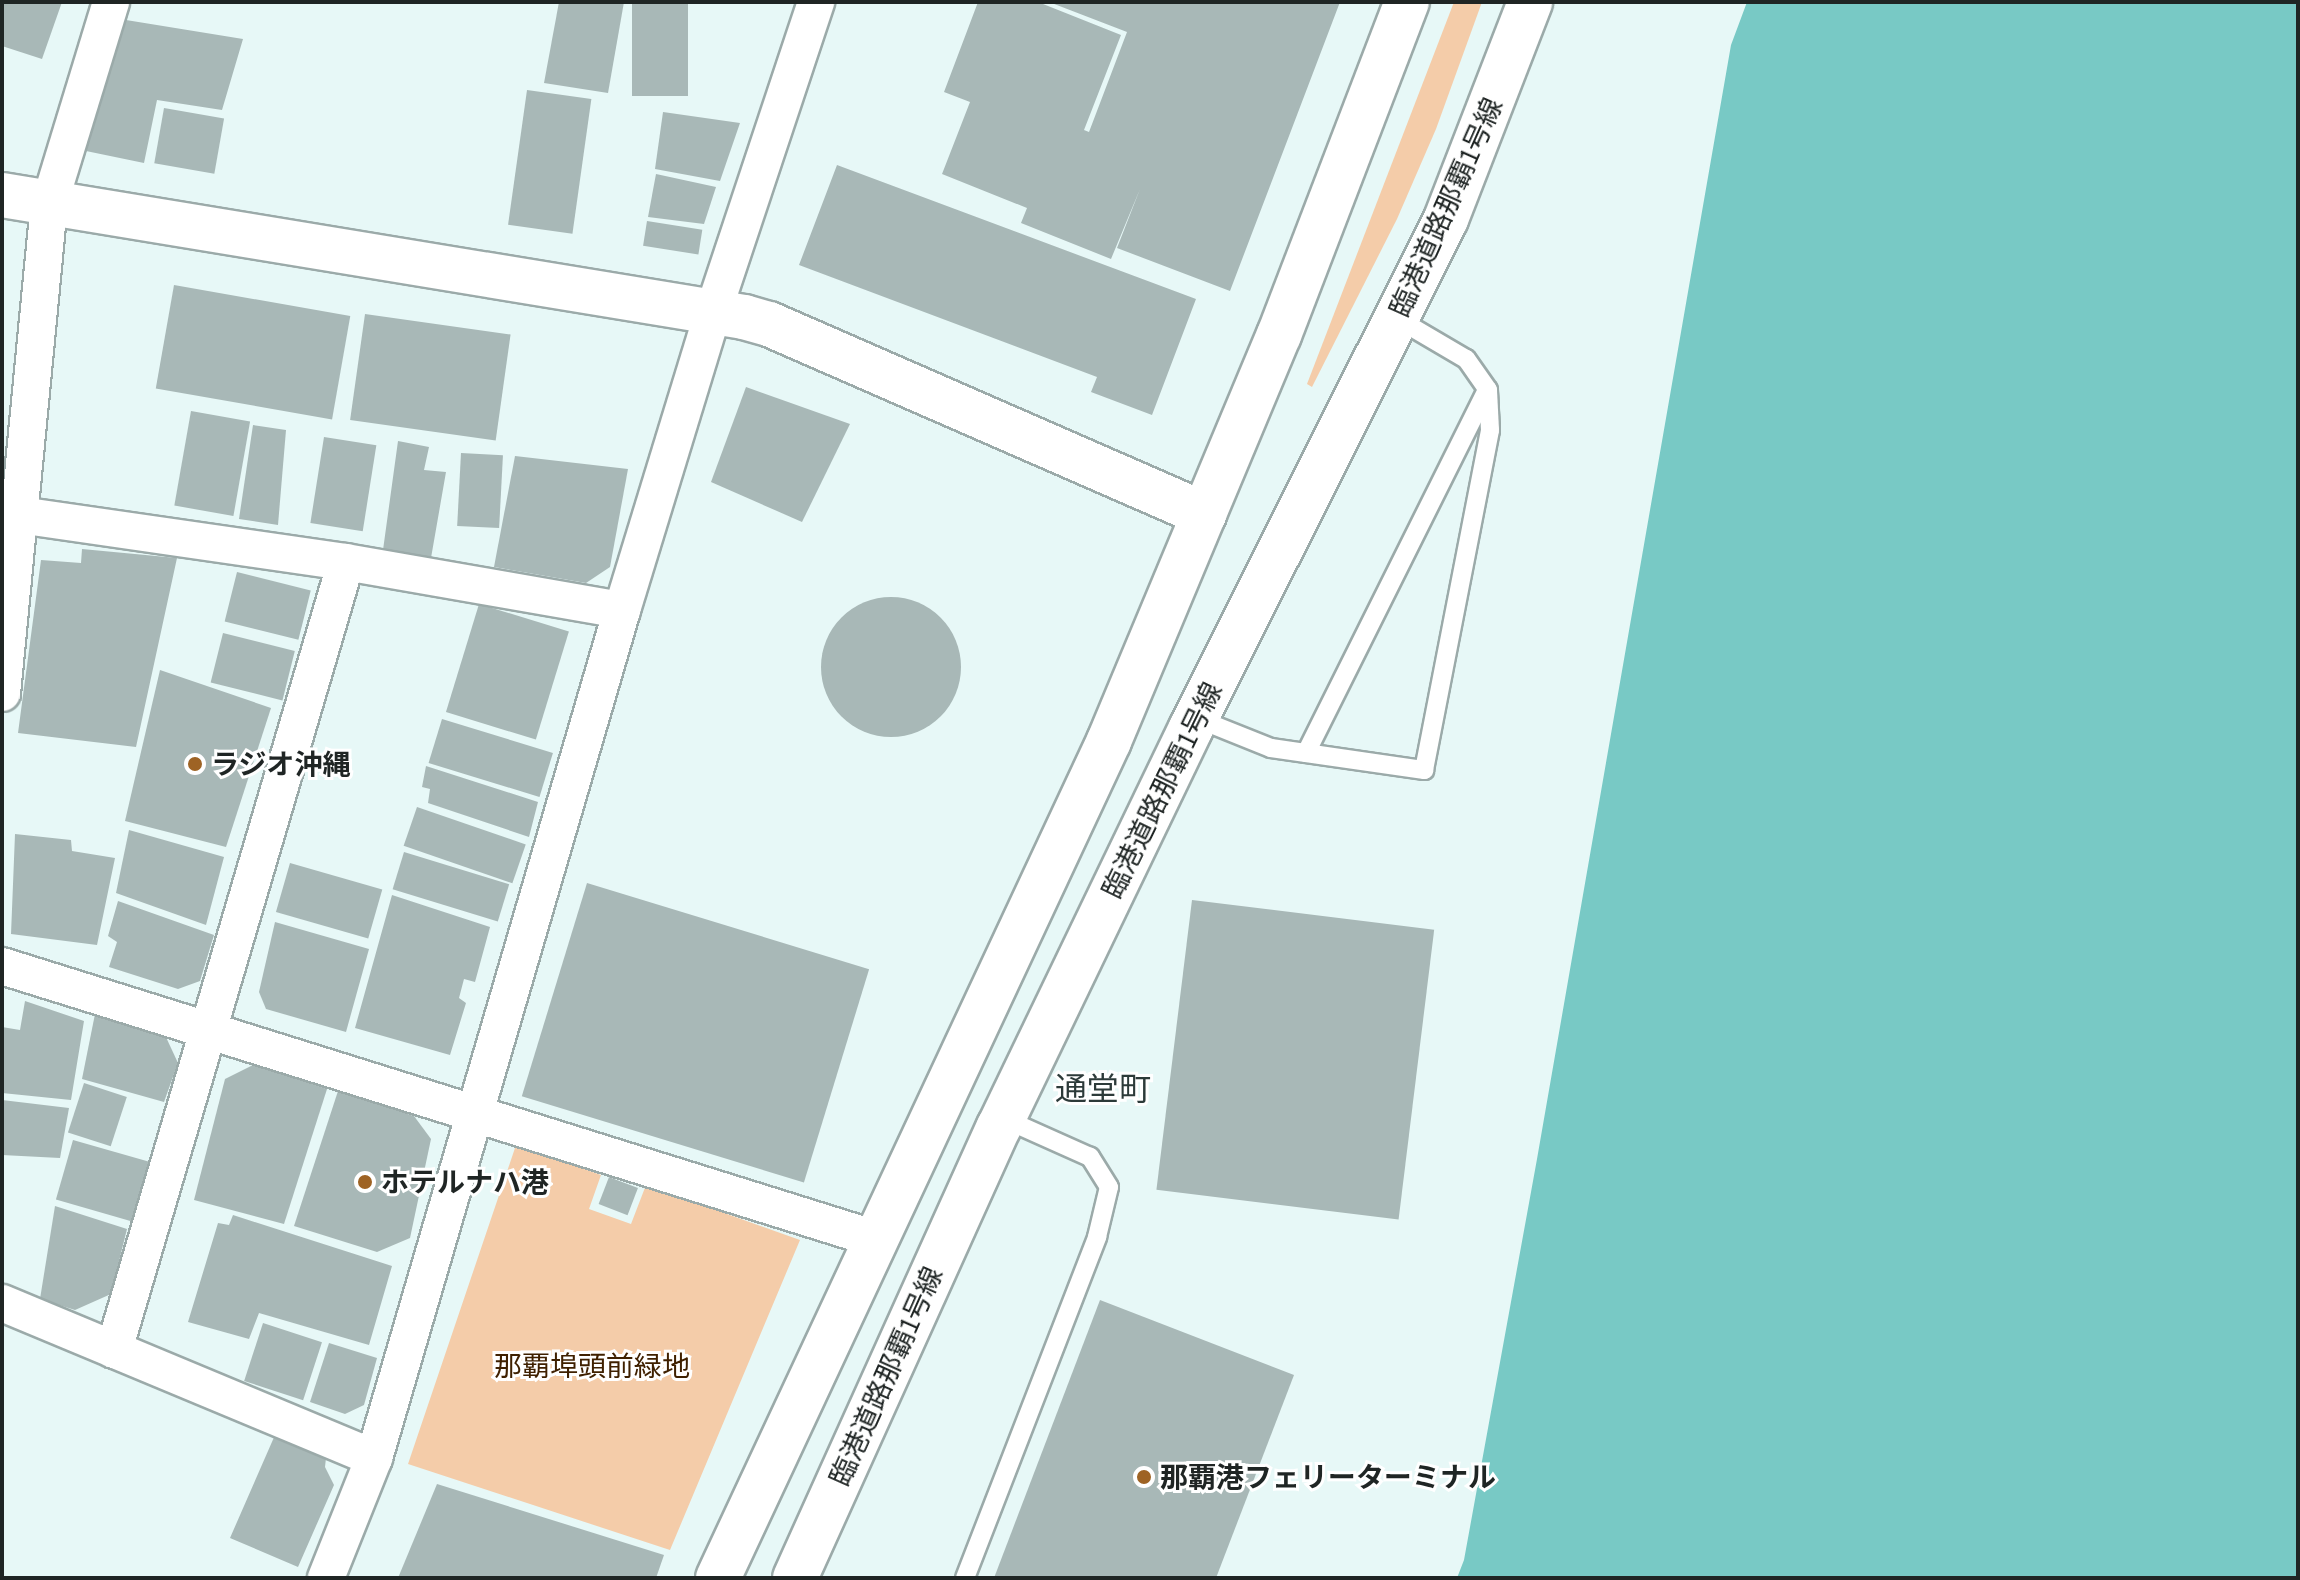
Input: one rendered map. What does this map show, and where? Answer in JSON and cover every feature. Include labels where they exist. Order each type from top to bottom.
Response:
[{"type":"street","points":[[2,693],[49,205],[111,2]]},
{"type":"street","points":[[326,1578],[374,1458],[622,610],[713,312],[816,2]]},
{"type":"street","points":[[718,1578],[1109,741],[1279,335],[1407,2]]},
{"type":"street","name":"臨港道路那覇1号線","points":[[795,1578],[1003,1118],[1196,718],[1446,219],[1530,2]]},
{"type":"street","points":[[2,195],[713,312],[769,324],[1204,514]]},
{"type":"street","points":[[19,515],[346,562],[622,610]]},
{"type":"street","points":[[114,1350],[346,562]]},
{"type":"street","points":[[2,966],[876,1239]]},
{"type":"street","points":[[2,1303],[374,1458]]},
{"type":"lane","points":[[1196,718],[1271,748],[1424,770],[1490,430],[1488,390],[1466,359],[1398,319]]},
{"type":"lane","points":[[1306,753],[1488,390]]},
{"type":"lane","points":[[965,1578],[1097,1237],[1109,1187],[1090,1157],[1003,1118]]},
{"type":"green space","points":[[1454,2],[1482,2],[1436,129],[1397,219],[1312,387],[1307,384]]},
{"type":"green space","name":"那覇埠頭前緑地","points":[[516,1145],[601,1175],[589,1209],[631,1224],[646,1185],[800,1240],[670,1550],[408,1464]]},
{"type":"water","points":[[1747,2],[2298,2],[2298,1578],[1457,1578],[1464,1560],[1537,1159],[1731,45]]},
{"type":"building","points":[[2,2],[62,2],[42,59],[2,46]]},
{"type":"building","points":[[559,2],[624,2],[608,93],[544,83]]},
{"type":"building","points":[[632,2],[688,2],[688,96],[632,96]]},
{"type":"building","points":[[978,2],[1038,2],[1121,35],[1084,130],[1089,132],[1127,32],[1049,2],[1340,2],[1230,291],[1117,248],[1140,189],[1111,259],[1021,223],[1027,208],[942,174],[970,102],[944,92]]},
{"type":"building","points":[[126,20],[243,39],[222,110],[157,100],[144,163],[86,151]]},
{"type":"building","points":[[527,90],[591,99],[572,234],[508,225]]},
{"type":"building","points":[[164,108],[224,119],[214,174],[154,163]]},
{"type":"building","points":[[663,112],[740,123],[720,181],[655,169]]},
{"type":"building","points":[[837,165],[1196,299],[1152,415],[1091,392],[1097,377],[799,265]]},
{"type":"building","points":[[656,174],[716,187],[704,224],[648,217]]},
{"type":"building","points":[[647,221],[702,230],[698,254],[643,246]]},
{"type":"building","points":[[174,285],[350,316],[332,419],[156,388]]},
{"type":"building","points":[[365,314],[511,334],[496,440],[350,420]]},
{"type":"building","points":[[746,387],[850,424],[802,522],[711,482]]},
{"type":"building","points":[[191,411],[250,421],[233,516],[174,506]]},
{"type":"building","points":[[253,425],[286,430],[278,525],[239,519]]},
{"type":"building","points":[[324,437],[376,445],[363,531],[310,523]]},
{"type":"building","points":[[398,441],[429,447],[424,470],[446,472],[431,558],[383,550]]},
{"type":"building","points":[[461,453],[503,455],[499,528],[457,526]]},
{"type":"building","points":[[515,456],[628,469],[610,567],[586,583],[494,567]]},
{"type":"building","points":[[82,549],[177,558],[136,747],[18,733],[41,560],[81,563]]},
{"type":"building","points":[[237,572],[311,590],[298,640],[225,621]]},
{"type":"building","points":[[891,597],[918,602],[940,618],[956,640],[961,667],[956,694],[940,716],[918,732],[891,737],[864,732],[842,716],[826,694],[821,667],[826,640],[842,618],[864,602]]},
{"type":"building","points":[[479,604],[569,631],[536,740],[446,712]]},
{"type":"building","points":[[223,633],[295,651],[282,700],[211,682]]},
{"type":"building","name":"ラジオ沖縄","points":[[160,670],[271,708],[226,847],[125,821]]},
{"type":"building","points":[[442,719],[553,753],[539,797],[429,763]]},
{"type":"building","points":[[426,766],[538,802],[529,837],[428,803],[430,789],[422,787]]},
{"type":"building","points":[[417,807],[526,844],[512,883],[404,846]]},
{"type":"building","points":[[129,830],[224,857],[206,925],[116,893]]},
{"type":"building","points":[[15,834],[71,840],[72,851],[115,858],[97,945],[11,934]]},
{"type":"building","points":[[404,852],[509,884],[498,921],[393,889]]},
{"type":"building","points":[[290,863],[382,889],[368,938],[276,912]]},
{"type":"building","points":[[587,883],[869,969],[804,1183],[522,1096]]},
{"type":"building","points":[[392,895],[490,927],[475,982],[464,979],[459,998],[466,1003],[450,1055],[355,1028]]},
{"type":"building","points":[[1192,900],[1434,930],[1399,1220],[1156,1190]]},
{"type":"building","points":[[118,901],[214,935],[200,981],[178,989],[109,967],[117,942],[108,936]]},
{"type":"building","points":[[275,922],[369,949],[346,1032],[266,1009],[259,992]]},
{"type":"building","points":[[25,1001],[84,1021],[71,1100],[2,1093],[2,1027],[20,1030]]},
{"type":"building","points":[[95,1014],[165,1035],[178,1063],[164,1102],[82,1079]]},
{"type":"building","points":[[255,1064],[327,1089],[284,1224],[194,1200],[225,1079]]},
{"type":"building","points":[[84,1083],[127,1097],[111,1146],[68,1132]]},
{"type":"building","name":"ホテルナハ港","points":[[338,1091],[414,1116],[431,1139],[410,1238],[377,1252],[294,1226]]},
{"type":"building","points":[[2,1100],[69,1108],[60,1158],[2,1155]]},
{"type":"building","points":[[73,1140],[152,1163],[135,1222],[56,1200]]},
{"type":"building","points":[[609,1177],[638,1188],[628,1215],[599,1204]]},
{"type":"building","points":[[55,1206],[127,1229],[111,1294],[75,1310],[40,1299]]},
{"type":"building","points":[[233,1215],[392,1266],[369,1345],[259,1313],[249,1339],[188,1322],[218,1223],[229,1225]]},
{"type":"building","name":"那覇港フェリーターミナル","points":[[1100,1300],[1294,1375],[1216,1578],[994,1578]]},
{"type":"building","points":[[263,1323],[322,1342],[303,1400],[244,1381]]},
{"type":"building","points":[[329,1343],[377,1358],[364,1405],[345,1414],[310,1402]]},
{"type":"building","points":[[275,1435],[326,1458],[325,1467],[334,1485],[298,1567],[230,1538]]},
{"type":"building","points":[[437,1484],[664,1555],[656,1578],[398,1578]]},
{"type":"place","name":"ラジオ沖縄","points":[[195,764]]},
{"type":"place","name":"ホテルナハ港","points":[[365,1182]]},
{"type":"place","name":"那覇港フェリーターミナル","points":[[1144,1477]]},
{"type":"district","name":"通堂町","points":[[1103,1089]]}]
